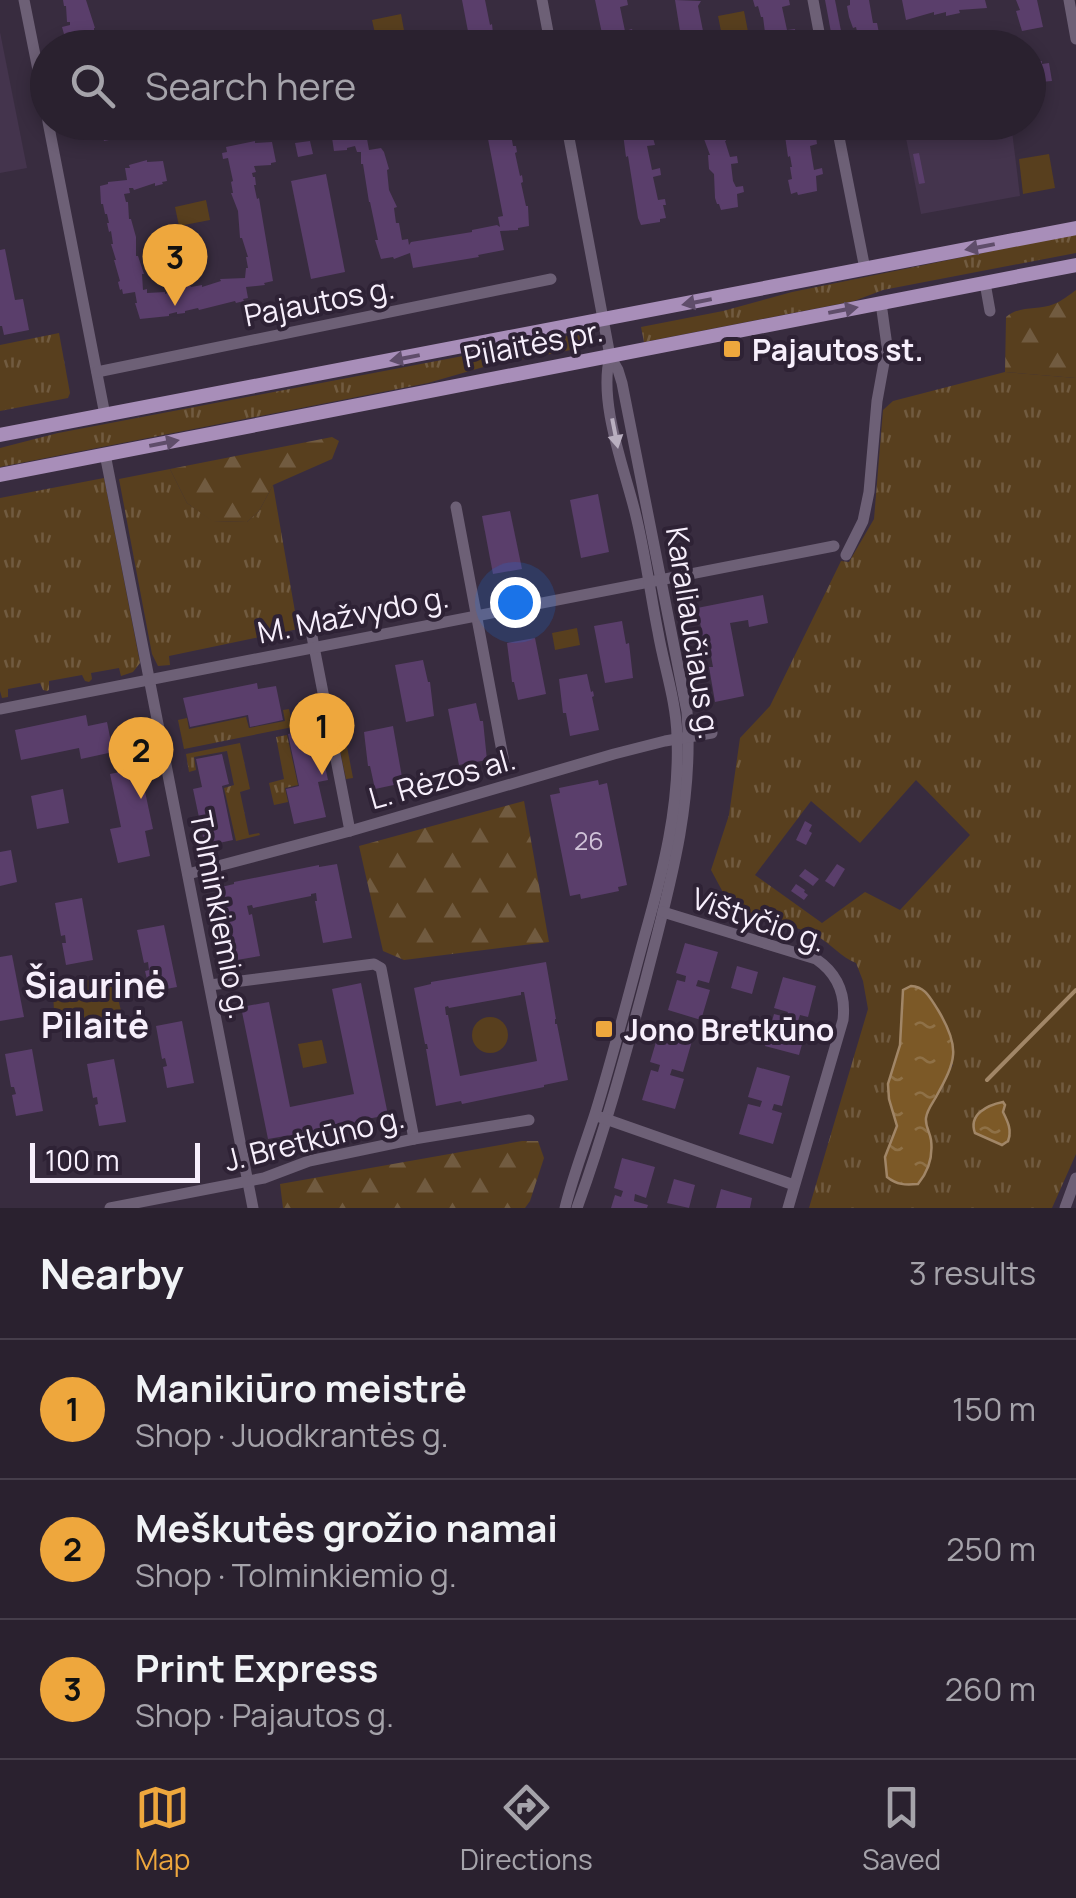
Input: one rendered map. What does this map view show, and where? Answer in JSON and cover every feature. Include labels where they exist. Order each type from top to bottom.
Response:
[{"type":"main road","name":"Pilaitės pr.","points":[[0,435],[1076,228]]},
{"type":"main road","name":"Pilaitės pr.","points":[[0,475],[1076,265]]},
{"type":"street","points":[[24,0],[30,30]]},
{"type":"street","points":[[542,0],[548,30]]},
{"type":"street","points":[[812,0],[818,30]]},
{"type":"street","points":[[1069,0],[1076,39]]},
{"type":"street","points":[[52,140],[105,415]]},
{"type":"street","name":"Karaliaučiaus g.","points":[[566,1208],[582,1149],[600,1116],[631,1034],[683,828],[688,784],[683,738],[661,650],[656,581],[622,384],[610,356],[569,140]]},
{"type":"street","points":[[840,140],[865,269]]},
{"type":"street","name":"Pajautos g.","points":[[96,372],[551,279]]},
{"type":"street","points":[[985,283],[990,311]]},
{"type":"street","points":[[846,554],[863,522],[869,492],[877,401],[887,346],[881,303]]},
{"type":"street","name":"Tolminkiemio g.","points":[[106,454],[253,1208]]},
{"type":"street","points":[[456,507],[504,762]]},
{"type":"street","name":"M. Mažvydo g.","points":[[0,709],[834,546]]},
{"type":"street","points":[[310,626],[350,830]]},
{"type":"street","name":"L. Rėzos al.","points":[[188,874],[614,754],[712,734]]},
{"type":"street","name":"Karaliaučiaus g.","points":[[577,1208],[669,843],[683,738]]},
{"type":"street","name":"Vištyčio g.","points":[[663,912],[816,959],[834,974],[839,984],[844,996],[843,1020],[788,1208]]},
{"type":"street","points":[[210,985],[374,964],[383,970],[414,1139]]},
{"type":"street","points":[[600,1116],[794,1185]]},
{"type":"street","name":"J. Bretkūno g.","points":[[119,1207],[264,1178],[310,1161],[530,1120]]},
{"type":"street","points":[[1065,1208],[1076,1178]]},
{"type":"shaded area","points":[[0,32],[27,168],[0,173]]},
{"type":"shaded area","points":[[906,140],[1013,140],[1020,196],[921,214]]},
{"type":"green space","points":[[744,11],[748,30],[721,30],[718,16]]},
{"type":"green space","points":[[401,14],[404,30],[374,30],[372,20]]},
{"type":"green space","points":[[1049,154],[1055,188],[1023,194],[1019,159]]},
{"type":"green space","points":[[206,200],[210,220],[179,226],[175,207]]},
{"type":"green space","points":[[1076,234],[1076,253],[644,342],[641,327]]},
{"type":"green space","points":[[1076,290],[1076,378],[1005,372],[1006,317],[1054,304]]},
{"type":"green space","points":[[59,333],[68,398],[0,411],[0,345]]},
{"type":"green space","points":[[578,334],[585,341],[581,348],[487,366],[428,383],[0,467],[0,448],[58,433]]},
{"type":"green space","points":[[1005,372],[1076,378],[1076,1154],[1052,1208],[809,1208],[868,1009],[863,981],[856,963],[817,936],[733,911],[711,870],[729,815],[740,738],[770,706],[841,561],[849,562],[874,519],[883,410],[893,401]],"holes":[[[916,780],[970,835],[900,910],[865,892],[822,923],[755,875],[811,801],[860,843]],[[903,990],[953,1065],[928,1111],[925,1123],[931,1137],[895,1183],[887,1177],[886,1157],[897,1126],[888,1084],[900,1046]],[[998,1103],[1009,1125],[1002,1145],[975,1133],[981,1112]]]},
{"type":"green space","points":[[332,437],[339,441],[332,459],[273,485],[259,511],[247,522],[212,521],[187,503],[170,469]]},
{"type":"green space","points":[[170,469],[187,503],[213,521],[247,522],[259,511],[273,485],[298,629],[169,656],[170,665],[158,666],[152,654],[119,479]]},
{"type":"green space","points":[[104,478],[140,663],[133,672],[121,676],[119,668],[91,673],[89,682],[82,675],[49,681],[47,691],[40,683],[8,689],[8,697],[2,698],[0,498]]},
{"type":"green space","points":[[577,628],[580,645],[555,650],[552,633]]},
{"type":"green space","points":[[289,709],[293,727],[184,749],[178,720],[187,718],[189,729],[246,717],[249,728],[285,721],[283,710]]},
{"type":"green space","points":[[342,730],[353,778],[346,779],[336,731]]},
{"type":"green space","points":[[287,735],[298,785],[285,788],[288,802],[274,805],[269,783],[284,779],[276,737]]},
{"type":"green space","points":[[240,743],[250,789],[240,792],[249,835],[260,835],[236,841],[224,788],[234,785],[227,751],[194,757],[196,770],[189,772],[186,754]]},
{"type":"green space","points":[[524,801],[549,942],[404,960],[383,951],[359,846]]},
{"type":"green space","points":[[105,977],[114,981],[122,1015],[85,1026],[68,1015],[54,1012],[53,991],[59,985]]},
{"type":"green space","points":[[490,1017],[503,1022],[508,1035],[503,1048],[490,1053],[477,1048],[472,1035],[477,1022]]},
{"type":"green space","points":[[322,1040],[327,1063],[303,1068],[298,1044]]},
{"type":"green space","points":[[538,1141],[544,1158],[525,1208],[283,1208],[280,1184]]},
{"type":"water","points":[[911,986],[930,997],[953,1045],[948,1074],[927,1115],[929,1164],[918,1184],[898,1183],[887,1177],[885,1157],[897,1126],[888,1084],[900,1045],[903,990]]},
{"type":"water","points":[[1003,1102],[1010,1133],[1002,1145],[975,1133],[974,1121],[991,1105]]},
{"type":"building","points":[[63,0],[86,0],[94,30],[63,30],[70,25]]},
{"type":"building","points":[[462,0],[485,0],[493,30],[468,30]]},
{"type":"building","points":[[595,0],[627,0],[628,5],[620,7],[625,30],[601,30]]},
{"type":"building","points":[[675,0],[701,1],[698,6],[703,30],[680,30]]},
{"type":"building","points":[[753,0],[789,0],[790,5],[782,7],[787,30],[765,30],[763,17]]},
{"type":"building","points":[[825,0],[835,0],[841,30],[831,30]]},
{"type":"building","points":[[850,0],[869,0],[873,23],[877,23],[878,30],[853,28],[847,6]]},
{"type":"building","points":[[902,0],[985,0],[987,8],[959,10],[960,13],[946,16],[946,12],[934,12],[906,20]]},
{"type":"building","points":[[1016,0],[1037,0],[1043,27],[1022,30],[1016,11],[1020,10]]},
{"type":"building","points":[[1046,63],[1049,63],[1052,81],[1046,82]]},
{"type":"building","points":[[332,140],[367,140],[369,150],[381,148],[389,169],[389,190],[397,207],[396,223],[402,240],[408,239],[409,245],[500,227],[498,217],[503,216],[488,140],[512,140],[522,175],[529,226],[500,231],[504,250],[479,257],[413,268],[410,253],[381,259],[361,152],[355,146],[334,151]]},
{"type":"building","points":[[624,140],[654,140],[655,145],[647,146],[652,170],[660,168],[661,175],[653,177],[658,200],[665,199],[666,205],[666,218],[660,222],[641,225]]},
{"type":"building","points":[[704,140],[726,140],[730,157],[737,156],[738,163],[731,164],[733,181],[736,187],[743,186],[744,192],[737,194],[738,207],[721,210],[717,204]]},
{"type":"building","points":[[786,140],[816,140],[817,144],[810,146],[814,170],[822,168],[823,174],[816,176],[817,191],[791,194],[788,180],[792,179],[792,167]]},
{"type":"building","points":[[310,141],[313,154],[298,157],[295,143]]},
{"type":"building","points":[[272,142],[276,162],[254,166],[256,172],[252,173],[273,281],[246,287],[248,298],[244,301],[140,319],[135,292],[123,294],[120,290],[100,186],[127,180],[125,168],[129,165],[163,161],[167,181],[129,188],[130,193],[124,194],[136,237],[136,256],[144,274],[143,290],[147,289],[147,293],[165,294],[220,279],[245,278],[248,257],[240,238],[228,158],[223,159],[222,153],[227,152],[226,147]]},
{"type":"building","points":[[919,153],[925,183],[919,184],[913,154]]},
{"type":"building","points":[[326,174],[345,272],[311,279],[291,181]]},
{"type":"building","points":[[5,249],[15,300],[23,299],[29,330],[4,335],[0,326],[0,250]]},
{"type":"building","points":[[598,494],[609,552],[581,558],[570,500]]},
{"type":"building","points":[[510,511],[522,569],[493,574],[482,516]]},
{"type":"building","points":[[763,595],[768,623],[749,627],[748,620],[730,623],[744,696],[715,702],[711,656],[707,657],[697,608]]},
{"type":"building","points":[[622,621],[633,678],[605,683],[594,626]]},
{"type":"building","points":[[535,638],[546,694],[518,700],[507,643]]},
{"type":"building","points":[[423,660],[434,716],[406,722],[395,665]]},
{"type":"building","points":[[587,674],[599,730],[570,736],[559,679]]},
{"type":"building","points":[[257,683],[258,689],[276,686],[283,720],[250,727],[248,715],[190,727],[183,698]]},
{"type":"building","points":[[476,703],[483,721],[487,760],[459,765],[448,709]]},
{"type":"building","points":[[86,715],[88,726],[107,722],[113,752],[81,759],[79,748],[21,760],[15,730]]},
{"type":"building","points":[[393,726],[403,783],[375,789],[364,732]]},
{"type":"building","points":[[317,728],[328,780],[318,782],[326,817],[294,824],[286,789],[299,786],[288,734]]},
{"type":"building","points":[[222,754],[229,784],[222,786],[233,840],[205,846],[193,789],[202,787],[196,759]]},
{"type":"building","points":[[140,768],[153,829],[145,831],[150,856],[118,863],[110,829],[121,827],[110,774]]},
{"type":"building","points":[[598,780],[599,785],[607,783],[627,885],[618,887],[619,891],[581,899],[580,894],[570,896],[550,795],[560,793],[559,788]]},
{"type":"building","points":[[63,789],[69,823],[37,829],[31,796]]},
{"type":"building","points":[[805,821],[812,825],[806,845],[796,840]]},
{"type":"building","points":[[11,850],[17,882],[0,886],[0,852]]},
{"type":"building","points":[[337,864],[352,938],[323,943],[316,893],[253,908],[252,905],[247,906],[260,956],[231,961],[217,888]]},
{"type":"building","points":[[837,864],[845,869],[834,887],[825,881]]},
{"type":"building","points":[[805,869],[819,879],[813,886],[799,876]]},
{"type":"building","points":[[796,884],[808,895],[804,900],[791,891]]},
{"type":"building","points":[[82,898],[93,960],[66,965],[62,943],[66,943],[65,935],[61,936],[55,903]]},
{"type":"building","points":[[164,925],[177,987],[150,992],[145,971],[149,970],[148,962],[144,963],[137,930]]},
{"type":"building","points":[[685,943],[718,952],[709,983],[698,980],[696,986],[710,990],[701,1020],[668,1010],[677,980],[685,982],[686,976],[676,973]]},
{"type":"building","points":[[12,955],[24,1017],[0,1021],[0,957]]},
{"type":"building","points":[[546,962],[568,1080],[462,1104],[461,1101],[436,1106],[414,988]],"holes":[[[524,992],[537,1061],[460,1076],[445,1007]]]},
{"type":"building","points":[[737,966],[758,972],[752,994],[731,988]]},
{"type":"building","points":[[783,977],[816,986],[808,1017],[800,1015],[798,1021],[808,1023],[799,1055],[765,1046],[774,1014],[786,1017],[788,1012],[774,1008]]},
{"type":"building","points":[[361,983],[388,1115],[268,1139],[241,1007],[269,1002],[290,1107],[354,1094],[332,989]]},
{"type":"building","points":[[182,1021],[194,1083],[167,1088],[163,1067],[167,1066],[156,1026]]},
{"type":"building","points":[[659,1032],[692,1041],[683,1072],[672,1069],[670,1075],[684,1079],[675,1109],[642,1100],[651,1070],[658,1072],[660,1065],[650,1062]]},
{"type":"building","points":[[32,1049],[43,1111],[16,1116],[12,1095],[16,1094],[5,1054]]},
{"type":"building","points":[[114,1059],[126,1122],[99,1126],[97,1097],[93,1098],[87,1064]]},
{"type":"building","points":[[757,1067],[790,1076],[782,1106],[774,1104],[772,1110],[782,1113],[773,1144],[739,1134],[748,1104],[760,1107],[762,1101],[748,1097]]},
{"type":"building","points":[[622,1158],[655,1167],[646,1198],[635,1194],[634,1201],[648,1205],[647,1208],[611,1208],[615,1195],[621,1197],[623,1191],[614,1188]]},
{"type":"building","points":[[674,1179],[695,1185],[689,1208],[667,1203]]},
{"type":"building","points":[[721,1189],[752,1198],[750,1208],[716,1208]]},
{"type":"waterway","points":[[987,1080],[1076,990]]},
{"type":"place","name":"Print Express","points":[[175,306]]},
{"type":"place","name":"Pajautos st.","points":[[732,349]]},
{"type":"place","name":"Manikiūro meistrė","points":[[322,775]]},
{"type":"place","name":"Meškutės grožio namai","points":[[141,799]]},
{"type":"place","name":"Jono Bretkūno","points":[[604,1029]]},
{"type":"district","name":"Šiaurinė Pilaitė","points":[[95,1005]]}]
